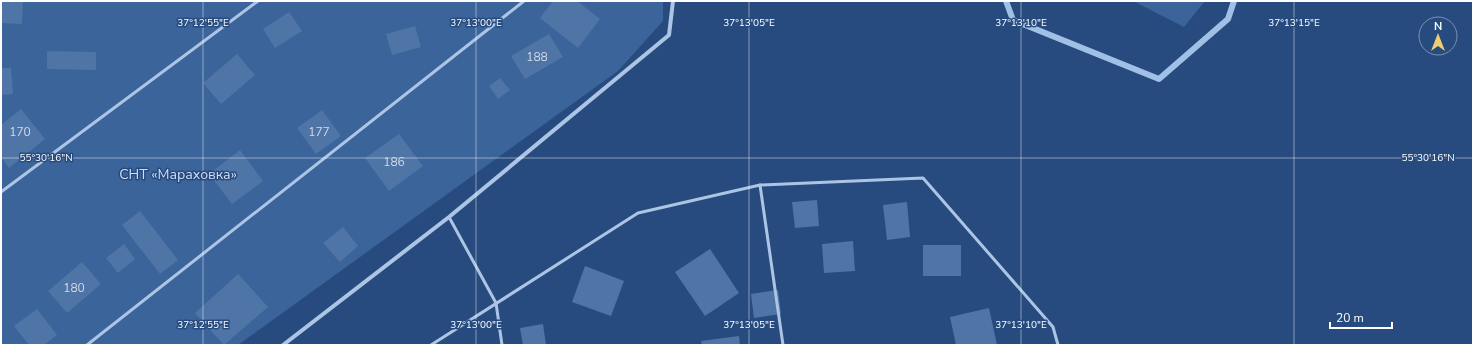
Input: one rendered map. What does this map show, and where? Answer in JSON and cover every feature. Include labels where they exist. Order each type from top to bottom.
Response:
[{"type":"street","points":[[283,345],[449,217],[669,35],[673,1]]},
{"type":"lane","points":[[1,192],[258,1]]},
{"type":"lane","points":[[87,345],[524,1]]},
{"type":"lane","points":[[431,345],[638,213],[760,185],[923,178],[1053,327],[1058,345]]},
{"type":"lane","points":[[760,185],[783,345]]},
{"type":"lane","points":[[449,217],[496,304],[502,345]]},
{"type":"green space","name":"СНТ «Мараховка»","points":[[1,1],[663,1],[663,21],[618,71],[238,345],[1,345]]},
{"type":"green space","points":[[1133,1],[1205,1],[1184,27]]},
{"type":"building","points":[[1,1],[23,1],[22,24],[1,23]]},
{"type":"building","points":[[553,1],[577,1],[600,19],[578,48],[540,18]]},
{"type":"building","points":[[289,12],[302,31],[275,48],[263,29]]},
{"type":"building","points":[[415,26],[421,47],[392,55],[386,34]]},
{"type":"building","points":[[549,34],[563,57],[525,79],[511,56]]},
{"type":"building","points":[[47,51],[96,52],[96,70],[47,69]]},
{"type":"building","points":[[237,54],[255,75],[221,104],[203,83]]},
{"type":"building","points":[[1,68],[11,68],[13,94],[1,95]]},
{"type":"building","points":[[500,78],[510,90],[498,99],[489,86]]},
{"type":"building","points":[[21,109],[45,139],[9,168],[1,157],[1,125]]},
{"type":"building","points":[[322,110],[341,136],[316,154],[297,128]]},
{"type":"building","points":[[399,134],[423,166],[389,191],[365,158]]},
{"type":"building","points":[[240,150],[263,181],[232,204],[209,174]]},
{"type":"building","points":[[817,200],[819,226],[795,228],[792,202]]},
{"type":"building","points":[[907,202],[910,237],[887,240],[883,205]]},
{"type":"building","points":[[140,211],[178,260],[160,274],[122,225]]},
{"type":"building","points":[[343,227],[358,246],[340,262],[323,243]]},
{"type":"building","points":[[853,241],[855,271],[824,273],[822,244]]},
{"type":"building","points":[[124,244],[135,259],[118,273],[106,258]]},
{"type":"building","points":[[923,245],[961,245],[961,276],[923,276]]},
{"type":"building","points":[[710,249],[739,293],[705,316],[675,272]]},
{"type":"building","points":[[82,262],[101,284],[67,313],[48,291]]},
{"type":"building","points":[[585,266],[624,281],[611,316],[572,302]]},
{"type":"building","points":[[238,274],[268,307],[224,345],[195,313]]},
{"type":"building","points":[[778,290],[781,314],[754,318],[751,294]]},
{"type":"building","points":[[989,308],[997,345],[956,345],[950,317]]},
{"type":"building","points":[[37,309],[57,335],[44,345],[29,345],[14,326]]},
{"type":"building","points":[[543,324],[546,345],[523,345],[520,328]]},
{"type":"building","points":[[739,336],[740,345],[702,345],[701,341]]},
{"type":"waterway","points":[[1006,1],[1013,20],[1159,79],[1228,19],[1234,1]]}]
